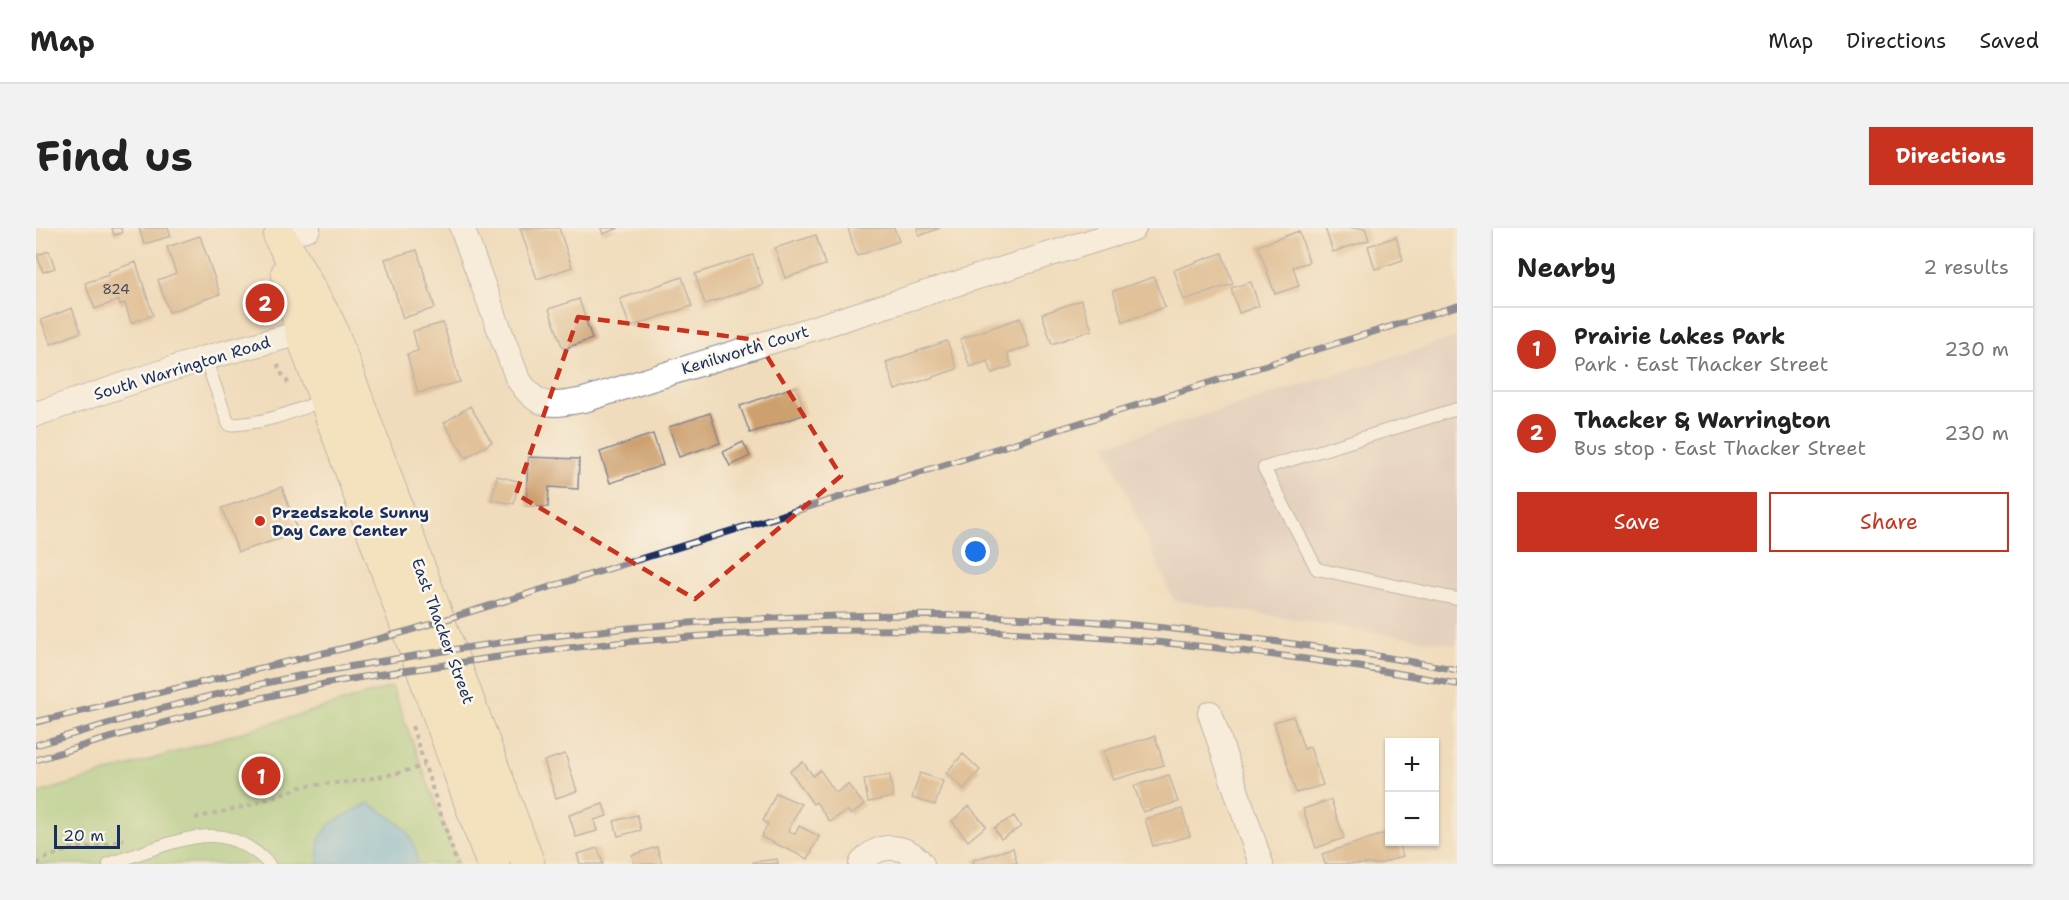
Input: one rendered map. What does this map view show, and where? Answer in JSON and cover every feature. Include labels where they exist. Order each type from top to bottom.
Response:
[{"type":"main road","name":"East Thacker Street","points":[[288,231],[316,329],[528,864]]},
{"type":"main road","name":"East Thacker Street","points":[[316,329],[325,399],[493,864]]},
{"type":"street","name":"Kenilworth Court","points":[[462,228],[517,377],[533,399],[544,404],[556,405],[584,400],[1134,228]]},
{"type":"street","name":"South Warrington Road","points":[[36,414],[205,358],[316,329]]},
{"type":"street","points":[[1210,713],[1261,864]]},
{"type":"street","points":[[861,864],[873,852],[897,847],[908,851],[922,864]]},
{"type":"lane","points":[[205,358],[229,425],[255,423],[280,417],[325,399]]},
{"type":"lane","points":[[1457,409],[1264,468],[1317,569],[1457,599]]},
{"type":"lane","points":[[110,864],[188,839],[212,836],[231,838],[262,857],[269,864]]},
{"type":"path","points":[[192,819],[251,805],[304,786],[358,781],[424,766],[458,864]]},
{"type":"path","points":[[37,864],[48,857],[77,848],[92,848],[125,838]]},
{"type":"highlighted area","points":[[578,317],[757,340],[841,476],[695,599],[516,494]]},
{"type":"shaded area","points":[[1457,337],[1457,645],[1173,600],[1106,445]]},
{"type":"green space","points":[[392,687],[458,864],[36,864],[36,794]]},
{"type":"water","points":[[369,803],[396,821],[408,834],[413,842],[418,864],[318,864],[319,840],[331,823]]},
{"type":"building","points":[[112,228],[121,228],[122,233],[114,235]]},
{"type":"building","points":[[139,228],[168,228],[171,236],[144,244]]},
{"type":"building","points":[[520,228],[559,228],[572,267],[537,279]]},
{"type":"building","points":[[601,228],[619,228],[603,234]]},
{"type":"building","points":[[848,228],[894,228],[899,241],[857,256]]},
{"type":"building","points":[[917,228],[940,228],[919,236]]},
{"type":"building","points":[[1325,228],[1365,228],[1369,240],[1333,252]]},
{"type":"building","points":[[1299,231],[1309,262],[1293,267],[1299,286],[1275,294],[1258,246]]},
{"type":"building","points":[[816,235],[825,265],[785,278],[775,248]]},
{"type":"building","points":[[200,236],[220,294],[169,312],[158,280],[176,273],[167,247]]},
{"type":"building","points":[[1396,237],[1403,260],[1375,269],[1368,246]]},
{"type":"building","points":[[417,250],[435,308],[403,318],[385,259]]},
{"type":"building","points":[[49,251],[55,268],[43,272],[37,255]]},
{"type":"building","points":[[1222,253],[1233,284],[1184,300],[1174,270]]},
{"type":"building","points":[[753,255],[763,285],[705,304],[695,274]]},
{"type":"building","points":[[136,262],[153,315],[131,323],[125,303],[120,305],[119,300],[95,309],[85,283]]},
{"type":"building","points":[[682,277],[692,306],[630,327],[620,299]]},
{"type":"building","points":[[1154,277],[1165,307],[1123,322],[1113,291]]},
{"type":"building","points":[[1251,282],[1259,306],[1239,313],[1231,288]]},
{"type":"building","points":[[579,299],[592,339],[563,349],[549,309]]},
{"type":"building","points":[[1081,300],[1092,330],[1052,344],[1042,314]]},
{"type":"building","points":[[72,308],[81,332],[51,344],[41,320]]},
{"type":"building","points":[[1020,318],[1029,346],[1007,354],[1012,366],[992,373],[988,361],[970,367],[960,339]]},
{"type":"building","points":[[443,323],[460,382],[418,393],[407,354],[418,351],[413,331]]},
{"type":"building","points":[[947,341],[957,369],[895,390],[886,362]]},
{"type":"building","points":[[796,386],[806,414],[750,433],[740,406]]},
{"type":"building","points":[[470,406],[492,442],[466,458],[444,423]]},
{"type":"building","points":[[710,413],[720,443],[679,457],[669,427]]},
{"type":"building","points":[[653,434],[663,465],[610,483],[600,452]]},
{"type":"building","points":[[743,442],[750,456],[730,466],[723,452]]},
{"type":"building","points":[[528,457],[579,459],[578,489],[549,487],[548,507],[526,506]]},
{"type":"building","points":[[497,476],[518,481],[514,504],[492,500]]},
{"type":"building","name":"Przedszkole Sunny Day Care Center","points":[[282,487],[298,533],[238,552],[222,508]]},
{"type":"building","points":[[1293,716],[1304,749],[1310,747],[1323,785],[1296,793],[1274,722]]},
{"type":"building","points":[[1155,736],[1164,765],[1113,780],[1104,751]]},
{"type":"building","points":[[565,754],[577,791],[556,798],[544,761]]},
{"type":"building","points":[[963,754],[980,770],[964,789],[946,773]]},
{"type":"building","points":[[803,762],[813,776],[820,770],[836,793],[848,784],[864,805],[851,815],[847,810],[830,822],[816,802],[813,804],[790,771]]},
{"type":"building","points":[[920,773],[943,781],[935,805],[912,798]]},
{"type":"building","points":[[890,775],[893,797],[868,802],[864,779]]},
{"type":"building","points":[[1169,775],[1178,802],[1143,812],[1134,786]]},
{"type":"building","points":[[776,793],[801,804],[788,831],[795,834],[799,826],[819,836],[808,859],[761,837],[768,824],[763,821]]},
{"type":"building","points":[[1331,800],[1344,838],[1316,848],[1303,809]]},
{"type":"building","points":[[603,804],[607,816],[594,820],[597,831],[576,837],[569,815]]},
{"type":"building","points":[[969,806],[986,826],[968,841],[952,821]]},
{"type":"building","points":[[1182,809],[1190,836],[1153,846],[1145,819]]},
{"type":"building","points":[[637,815],[641,830],[618,836],[614,821]]},
{"type":"building","points":[[1014,816],[1021,827],[1001,839],[994,828]]},
{"type":"building","points":[[1385,834],[1385,846],[1399,846],[1403,856],[1379,864],[1325,864],[1322,854]]},
{"type":"building","points":[[657,847],[662,864],[634,864],[632,855]]},
{"type":"building","points":[[598,848],[603,864],[580,864],[577,854]]},
{"type":"building","points":[[1013,848],[1017,863],[974,864],[973,860]]},
{"type":"building","points":[[777,859],[778,864],[753,864],[753,862]]},
{"type":"railway","points":[[36,722],[408,631],[1457,306]]},
{"type":"railway","points":[[36,745],[188,702],[325,671],[482,645],[645,626],[727,620],[892,615],[1056,619],[1168,628],[1251,638],[1368,654],[1457,670]]},
{"type":"railway","points":[[36,760],[175,720],[332,682],[577,647],[702,636],[829,630],[955,631],[1081,636],[1207,647],[1332,663],[1457,684]]},
{"type":"place","name":"Thacker & Warrington","points":[[265,303]]},
{"type":"place","name":"Przedszkole Sunny Day Care Center","points":[[260,521]]},
{"type":"place","name":"Prairie Lakes Park","points":[[261,776]]}]
